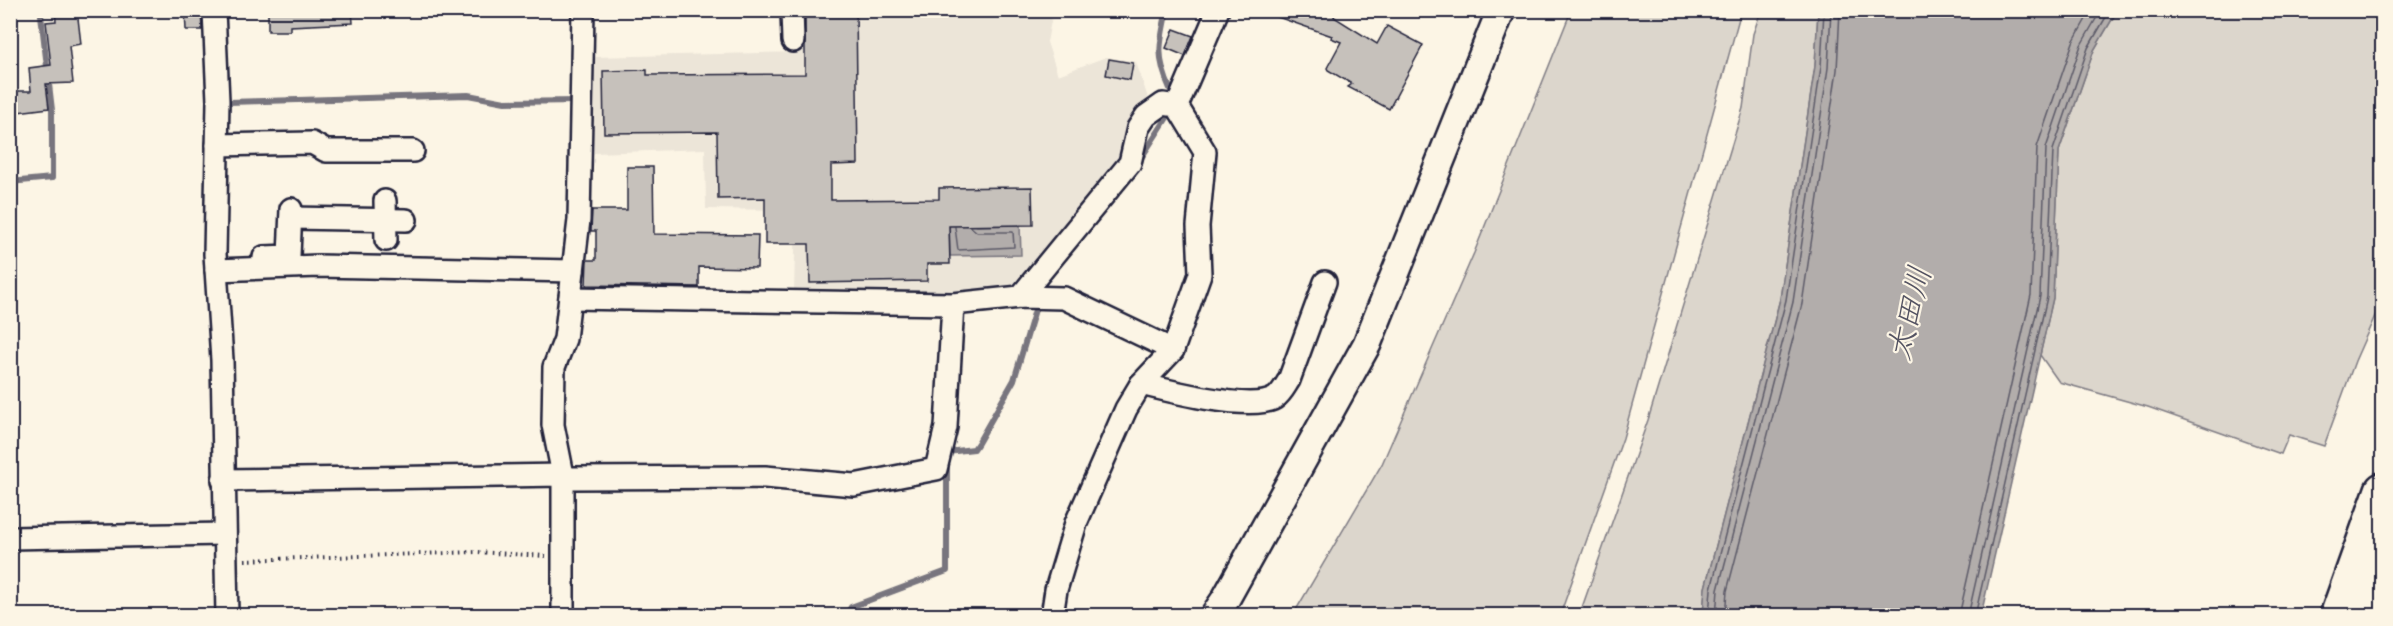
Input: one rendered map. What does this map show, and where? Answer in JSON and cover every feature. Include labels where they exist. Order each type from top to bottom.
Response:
[{"type":"main road","points":[[2337,615],[2382,490]]},
{"type":"main road","points":[[2364,615],[2382,565]]},
{"type":"street","points":[[214,10],[218,101],[215,262],[222,360],[227,615]]},
{"type":"street","points":[[563,615],[563,475],[554,425],[554,368],[565,339],[579,220],[583,10]]},
{"type":"street","points":[[792,10],[793,40]]},
{"type":"street","points":[[1177,106],[1218,10]]},
{"type":"street","points":[[1214,615],[1225,600],[1367,344],[1502,10]]},
{"type":"street","points":[[1020,297],[1130,163],[1138,128],[1146,116],[1163,104],[1177,106]]},
{"type":"street","points":[[1052,615],[1056,591],[1076,523],[1126,409],[1141,384],[1173,350],[1200,274],[1198,226],[1205,152],[1177,106]]},
{"type":"street","points":[[217,145],[312,143],[326,151],[413,151]]},
{"type":"street","points":[[215,262],[233,258],[289,256],[291,214],[391,220]]},
{"type":"street","points":[[215,262],[573,272]]},
{"type":"street","points":[[1141,384],[1209,399],[1259,401],[1274,399],[1289,380],[1325,282]]},
{"type":"street","points":[[570,298],[953,304],[1020,297],[1064,298],[1173,350]]},
{"type":"street","points":[[223,480],[563,475],[571,477],[765,477],[854,485],[936,469],[946,427],[953,304]]},
{"type":"street","points":[[10,538],[224,534]]},
{"type":"path","points":[[226,561],[477,552],[554,556]]},
{"type":"shaded area","points":[[798,11],[1053,11],[1047,42],[1058,75],[1106,57],[1136,62],[1148,98],[1132,114],[1118,160],[1011,287],[1002,291],[956,294],[794,293],[796,210],[706,209],[705,149],[594,153],[593,57],[800,52]]},
{"type":"shaded area","points":[[1571,11],[1741,11],[1623,438],[1560,615],[1293,615],[1382,464],[1474,253]]},
{"type":"shaded area","points":[[1761,11],[1818,11],[1815,66],[1780,299],[1705,588],[1703,615],[1579,616],[1648,420],[1743,108],[1753,34]]},
{"type":"shaded area","points":[[2117,11],[2382,11],[2382,300],[2355,361],[2324,446],[2289,435],[2281,454],[2148,407],[2059,382],[2040,355],[2053,298],[2059,151],[2094,50]]},
{"type":"water","name":"太田川","points":[[1818,11],[2117,11],[2094,50],[2059,151],[2053,298],[1981,615],[1703,615],[1705,588],[1780,299],[1815,66]]},
{"type":"water","points":[[949,212],[977,226],[1020,225],[1021,255],[950,256]]},
{"type":"building","points":[[55,10],[77,10],[81,44],[69,46],[73,83],[46,84],[49,108],[10,113],[10,91],[31,91],[29,68],[51,65],[46,22],[56,21]]},
{"type":"building","points":[[185,10],[201,10],[202,30],[186,30]]},
{"type":"building","points":[[268,10],[352,10],[353,23],[290,26],[290,31],[268,31]]},
{"type":"building","points":[[805,10],[856,10],[858,164],[831,165],[831,200],[939,199],[939,188],[1032,187],[1033,225],[949,226],[950,264],[927,264],[927,281],[810,283],[809,244],[765,244],[765,198],[718,199],[717,132],[604,133],[603,71],[647,70],[647,75],[805,74]]},
{"type":"building","points":[[1266,10],[1336,10],[1334,17],[1377,44],[1387,26],[1423,45],[1389,109],[1348,87],[1352,84],[1328,70],[1341,42],[1331,38],[1332,36],[1266,13]]},
{"type":"building","points":[[1174,29],[1193,36],[1185,56],[1166,48]]},
{"type":"building","points":[[1109,59],[1133,63],[1130,80],[1106,75]]},
{"type":"building","points":[[627,167],[653,167],[654,234],[758,235],[757,268],[699,267],[699,287],[586,285],[587,260],[596,260],[596,231],[591,231],[592,210],[627,210]]},
{"type":"waterway","points":[[1167,10],[1160,51],[1163,69],[1171,91]]},
{"type":"waterway","points":[[10,182],[52,178],[52,110],[41,15]]},
{"type":"waterway","points":[[229,102],[468,95],[505,102],[577,101]]},
{"type":"waterway","points":[[1138,163],[1170,113]]},
{"type":"waterway","points":[[846,616],[851,607],[947,571],[947,452],[974,449],[978,443],[1014,380],[1037,303]]}]
